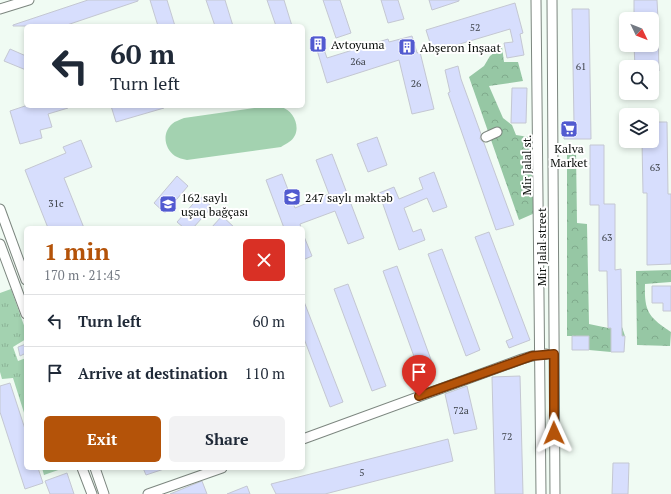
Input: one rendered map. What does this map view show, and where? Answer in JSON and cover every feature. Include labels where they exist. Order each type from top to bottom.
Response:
[{"type":"street","points":[[4,8],[29,0]]},
{"type":"street","name":"Mir Jalal st.","points":[[536,0],[540,354]]},
{"type":"street","name":"Mir Jalal street","points":[[552,0],[555,494]]},
{"type":"street","points":[[486,137],[497,132]]},
{"type":"street","points":[[0,209],[24,275]]},
{"type":"street","points":[[0,244],[24,309]]},
{"type":"street","points":[[305,438],[515,361],[540,354],[554,354]]},
{"type":"street","points":[[540,354],[541,494]]},
{"type":"street","points":[[83,470],[92,494]]},
{"type":"street","points":[[96,470],[104,494]]},
{"type":"street","points":[[148,494],[216,470]]},
{"type":"green space","points":[[502,47],[504,62],[518,62],[523,81],[489,86],[503,118],[512,125],[516,135],[529,137],[535,213],[519,220],[469,77],[484,66],[490,56]]},
{"type":"green space","points":[[254,108],[283,108],[294,117],[297,128],[293,138],[281,147],[187,160],[179,158],[171,153],[168,149],[166,140],[167,132],[172,124],[184,118]]},
{"type":"green space","points":[[567,152],[576,152],[577,223],[587,224],[589,324],[608,328],[622,327],[625,336],[611,336],[611,352],[589,350],[589,336],[567,336]]},
{"type":"green space","points":[[671,270],[671,282],[645,284],[646,301],[649,313],[671,332],[670,346],[637,345],[636,271]]},
{"type":"green space","points":[[11,289],[24,325],[24,340],[13,347],[18,361],[24,359],[24,413],[13,378],[2,379],[0,372],[0,293]]},
{"type":"green space","points":[[43,470],[58,470],[44,475]]},
{"type":"building","points":[[88,0],[138,0],[70,24],[13,25]]},
{"type":"building","points":[[150,0],[167,0],[174,24],[157,24]]},
{"type":"building","points":[[206,0],[225,0],[232,24],[214,24]]},
{"type":"building","points":[[267,0],[284,0],[291,24],[275,24]]},
{"type":"building","points":[[323,0],[340,0],[351,33],[336,38]]},
{"type":"building","points":[[381,0],[398,0],[404,19],[388,23]]},
{"type":"building","points":[[429,0],[459,0],[459,1],[432,10]]},
{"type":"building","points":[[634,0],[657,0],[658,12],[634,12]]},
{"type":"building","points":[[515,3],[523,33],[520,34],[524,55],[507,58],[504,43],[513,42],[510,29],[433,52],[426,30]]},
{"type":"building","points":[[572,9],[589,9],[591,139],[564,139],[564,124],[574,123]]},
{"type":"building","points":[[412,36],[417,53],[420,52],[434,109],[412,114],[399,60],[327,83],[313,41],[320,38],[327,58],[388,39],[389,42]]},
{"type":"building","points":[[10,49],[24,55],[24,69],[4,61]]},
{"type":"building","points":[[634,52],[659,52],[659,60],[635,60]]},
{"type":"building","points":[[458,66],[461,79],[481,134],[480,139],[484,143],[514,225],[496,230],[448,93],[450,92],[445,70]]},
{"type":"building","points":[[512,88],[527,88],[526,123],[511,123]]},
{"type":"building","points":[[24,106],[24,108],[68,108],[48,114],[52,127],[40,130],[42,138],[20,144],[10,111]]},
{"type":"building","points":[[112,108],[164,108],[116,122]]},
{"type":"building","points":[[659,122],[667,122],[668,194],[671,194],[671,264],[647,265],[647,193],[643,193],[642,148],[659,148]]},
{"type":"building","points":[[377,137],[387,165],[368,172],[357,144]]},
{"type":"building","points":[[81,140],[92,167],[64,178],[83,226],[47,226],[25,170],[66,153],[63,147]]},
{"type":"building","points":[[590,145],[604,145],[604,204],[615,204],[615,270],[621,269],[622,336],[625,336],[624,352],[611,352],[611,328],[608,328],[607,271],[599,271],[599,205],[590,205]]},
{"type":"building","points":[[332,154],[364,238],[348,244],[335,211],[300,224],[300,226],[283,226],[266,180],[282,174],[295,208],[329,194],[316,160]]},
{"type":"building","points":[[434,172],[447,207],[433,212],[427,198],[404,208],[413,232],[421,229],[425,240],[399,250],[379,193],[394,187],[399,199],[423,189],[419,178]]},
{"type":"building","points":[[177,176],[188,186],[165,213],[154,203]]},
{"type":"building","points":[[200,196],[212,207],[195,226],[182,226],[177,222]]},
{"type":"building","points":[[222,216],[233,226],[213,226]]},
{"type":"building","points":[[489,232],[530,340],[509,348],[506,341],[513,338],[475,237]]},
{"type":"building","points":[[305,239],[312,256],[305,259]]},
{"type":"building","points":[[442,249],[480,350],[466,356],[428,254]]},
{"type":"building","points":[[397,266],[434,368],[420,373],[383,271]]},
{"type":"building","points":[[348,284],[386,386],[372,391],[334,289]]},
{"type":"building","points":[[652,286],[671,286],[671,311],[663,311],[663,303],[652,303]]},
{"type":"building","points":[[305,304],[343,402],[330,407],[305,341]]},
{"type":"building","points":[[572,336],[589,336],[589,350],[572,350]]},
{"type":"building","points":[[24,345],[24,354],[20,356],[18,347]]},
{"type":"building","points":[[520,376],[523,494],[495,494],[492,377]]},
{"type":"building","points":[[10,383],[24,426],[24,470],[39,470],[43,483],[25,489],[0,412],[0,386]]},
{"type":"building","points":[[467,386],[477,429],[454,434],[445,394]]},
{"type":"building","points":[[448,439],[453,461],[325,494],[276,494],[271,484]]},
{"type":"building","points":[[613,463],[629,463],[628,494],[612,494]]},
{"type":"building","points":[[144,470],[161,470],[146,475]]},
{"type":"building","points":[[67,473],[74,494],[50,494],[45,481]]},
{"type":"building","points":[[202,481],[207,494],[170,494],[192,485]]},
{"type":"building","points":[[247,486],[250,494],[227,494]]},
{"type":"place","name":"Avtoyuma","points":[[318,44]]},
{"type":"place","name":"Abşeron İnşaat","points":[[407,47]]},
{"type":"place","name":"Kalva Market","points":[[569,129]]},
{"type":"place","name":"247 saylı məktəb","points":[[292,197]]},
{"type":"place","name":"162 saylı uşaq bağçası","points":[[168,204]]},
{"type":"route","points":[[419,396],[532,356],[540,354],[554,354],[554,433]]}]
